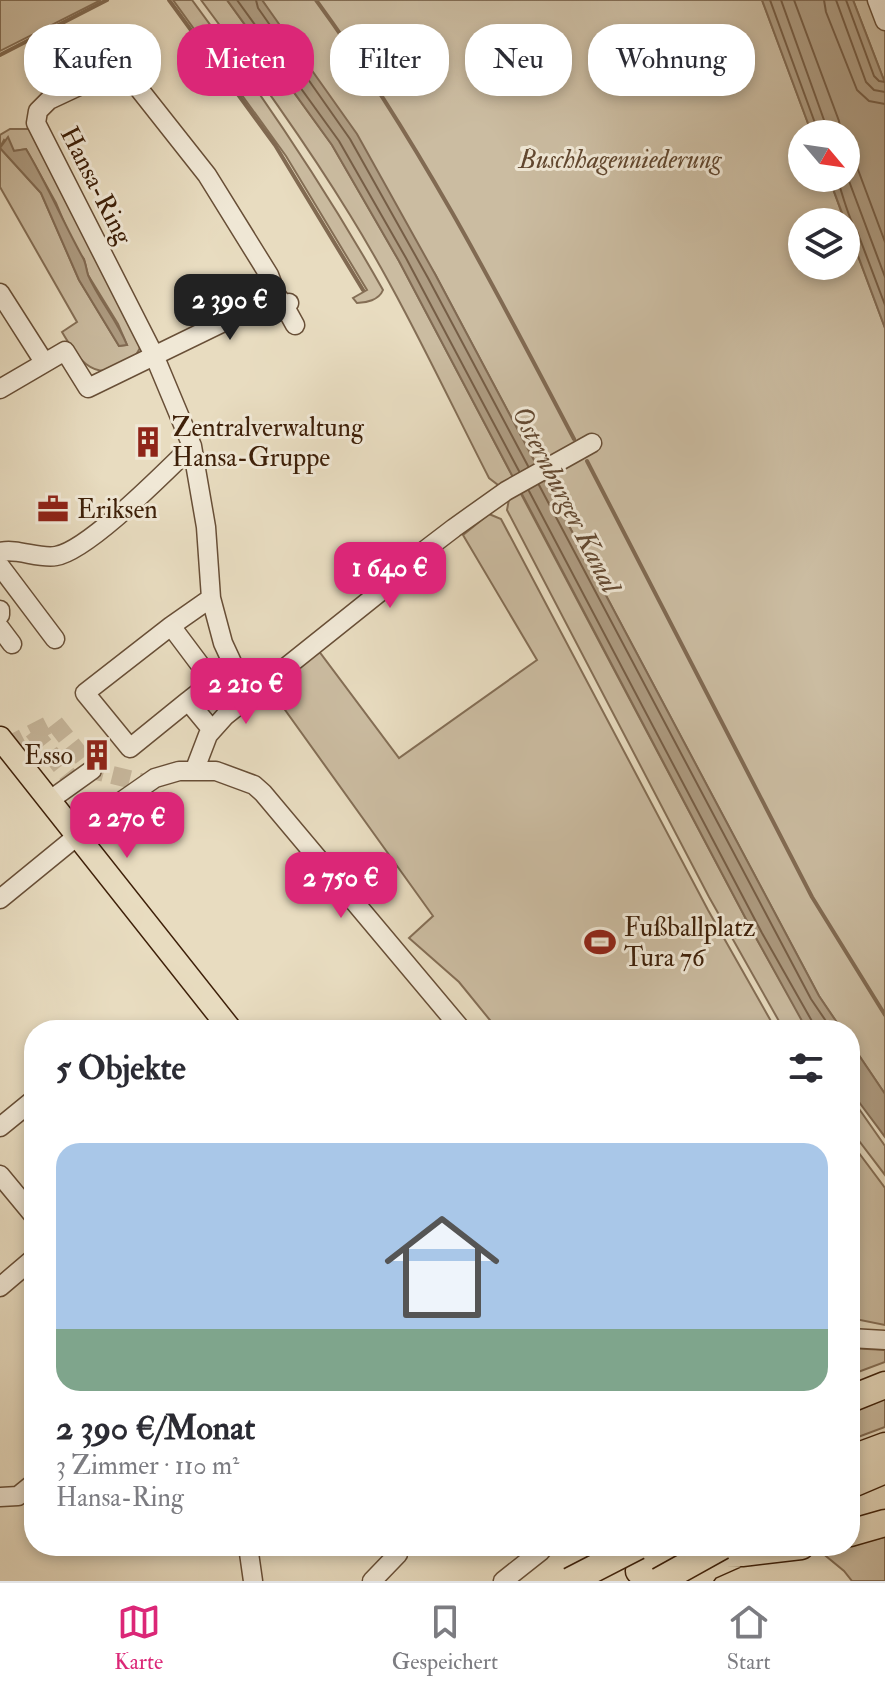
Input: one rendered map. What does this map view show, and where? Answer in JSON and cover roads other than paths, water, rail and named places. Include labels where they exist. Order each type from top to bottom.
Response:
[{"type":"highway","points":[[860,1395],[885,1385]]},
{"type":"highway","points":[[860,1455],[885,1446]]},
{"type":"highway","points":[[860,1481],[885,1470]]},
{"type":"highway","points":[[860,1530],[885,1523]]},
{"type":"highway","points":[[570,1581],[649,1561],[684,1556]]},
{"type":"highway","points":[[697,1581],[707,1567],[722,1556]]},
{"type":"main road","points":[[2,745],[50,800],[223,1020]]},
{"type":"main road","points":[[596,1581],[649,1561]]},
{"type":"street","points":[[877,0],[885,21]]},
{"type":"street","name":"Hansa-Ring","points":[[248,697],[223,643],[211,598],[206,527],[192,446],[154,355],[36,123],[38,111],[49,100],[113,70],[128,75],[207,175],[269,275],[295,325]]},
{"type":"street","points":[[0,293],[44,362]]},
{"type":"street","points":[[0,389],[65,351],[88,388],[238,317],[283,301]]},
{"type":"street","points":[[195,769],[212,730],[248,697],[380,592],[416,557],[502,494],[592,443]]},
{"type":"street","points":[[0,552],[54,556],[73,550],[131,504],[192,446]]},
{"type":"street","points":[[0,566],[55,639]]},
{"type":"street","points":[[171,626],[207,674],[207,686],[130,748],[85,693],[171,626],[211,598]]},
{"type":"street","points":[[188,701],[212,730]]},
{"type":"street","points":[[0,899],[145,783],[195,769],[231,775],[254,785],[263,793],[454,1020]]},
{"type":"street","points":[[50,800],[92,770]]},
{"type":"street","points":[[0,1127],[24,1108]]},
{"type":"street","points":[[0,1175],[24,1204]]},
{"type":"street","points":[[0,1287],[24,1267]]},
{"type":"street","points":[[860,1339],[885,1340]]},
{"type":"street","points":[[860,1469],[885,1459]]},
{"type":"street","points":[[0,1497],[18,1496],[24,1491]]},
{"type":"street","points":[[249,1556],[253,1581]]},
{"type":"street","points":[[372,1581],[396,1556]]},
{"type":"street","points":[[503,1581],[535,1556]]},
{"type":"water","points":[[227,0],[262,0],[279,24],[244,24]]},
{"type":"water","points":[[762,0],[853,0],[885,83],[885,328],[860,261],[860,208],[840,208],[834,192],[860,192],[860,120],[807,120]]},
{"type":"water","points":[[314,73],[357,134],[435,274],[819,996],[835,1020],[801,1020],[399,261],[332,145],[297,96],[314,96]]},
{"type":"water","points":[[8,137],[14,151],[26,149],[34,162],[84,260],[92,284],[127,345],[119,346],[79,280],[41,193],[0,148]]},
{"type":"water","points":[[860,1057],[885,1094],[885,1137],[860,1103]]},
{"type":"waterway","points":[[0,55],[107,0]]},
{"type":"waterway","points":[[169,0],[275,145],[363,290]]},
{"type":"waterway","points":[[316,0],[353,52],[421,160],[574,439]]},
{"type":"waterway","points":[[587,461],[812,897],[885,1015]]},
{"type":"tunnel","points":[[7,746],[54,722],[92,770],[145,783]]},
{"type":"tunnel","points":[[33,731],[74,783]]},
{"type":"place","name":"Zentralverwaltung Hansa-Gruppe","points":[[148,442]]},
{"type":"place","name":"Eriksen","points":[[53,509]]},
{"type":"place","name":"Esso","points":[[97,755]]},
{"type":"place","name":"Fußballplatz Tura 76","points":[[600,942]]},
{"type":"park label","name":"Buschhagenniederung","points":[[620,159]]},
{"type":"water label","name":"Osternburger Kanal","points":[[567,499]]}]
